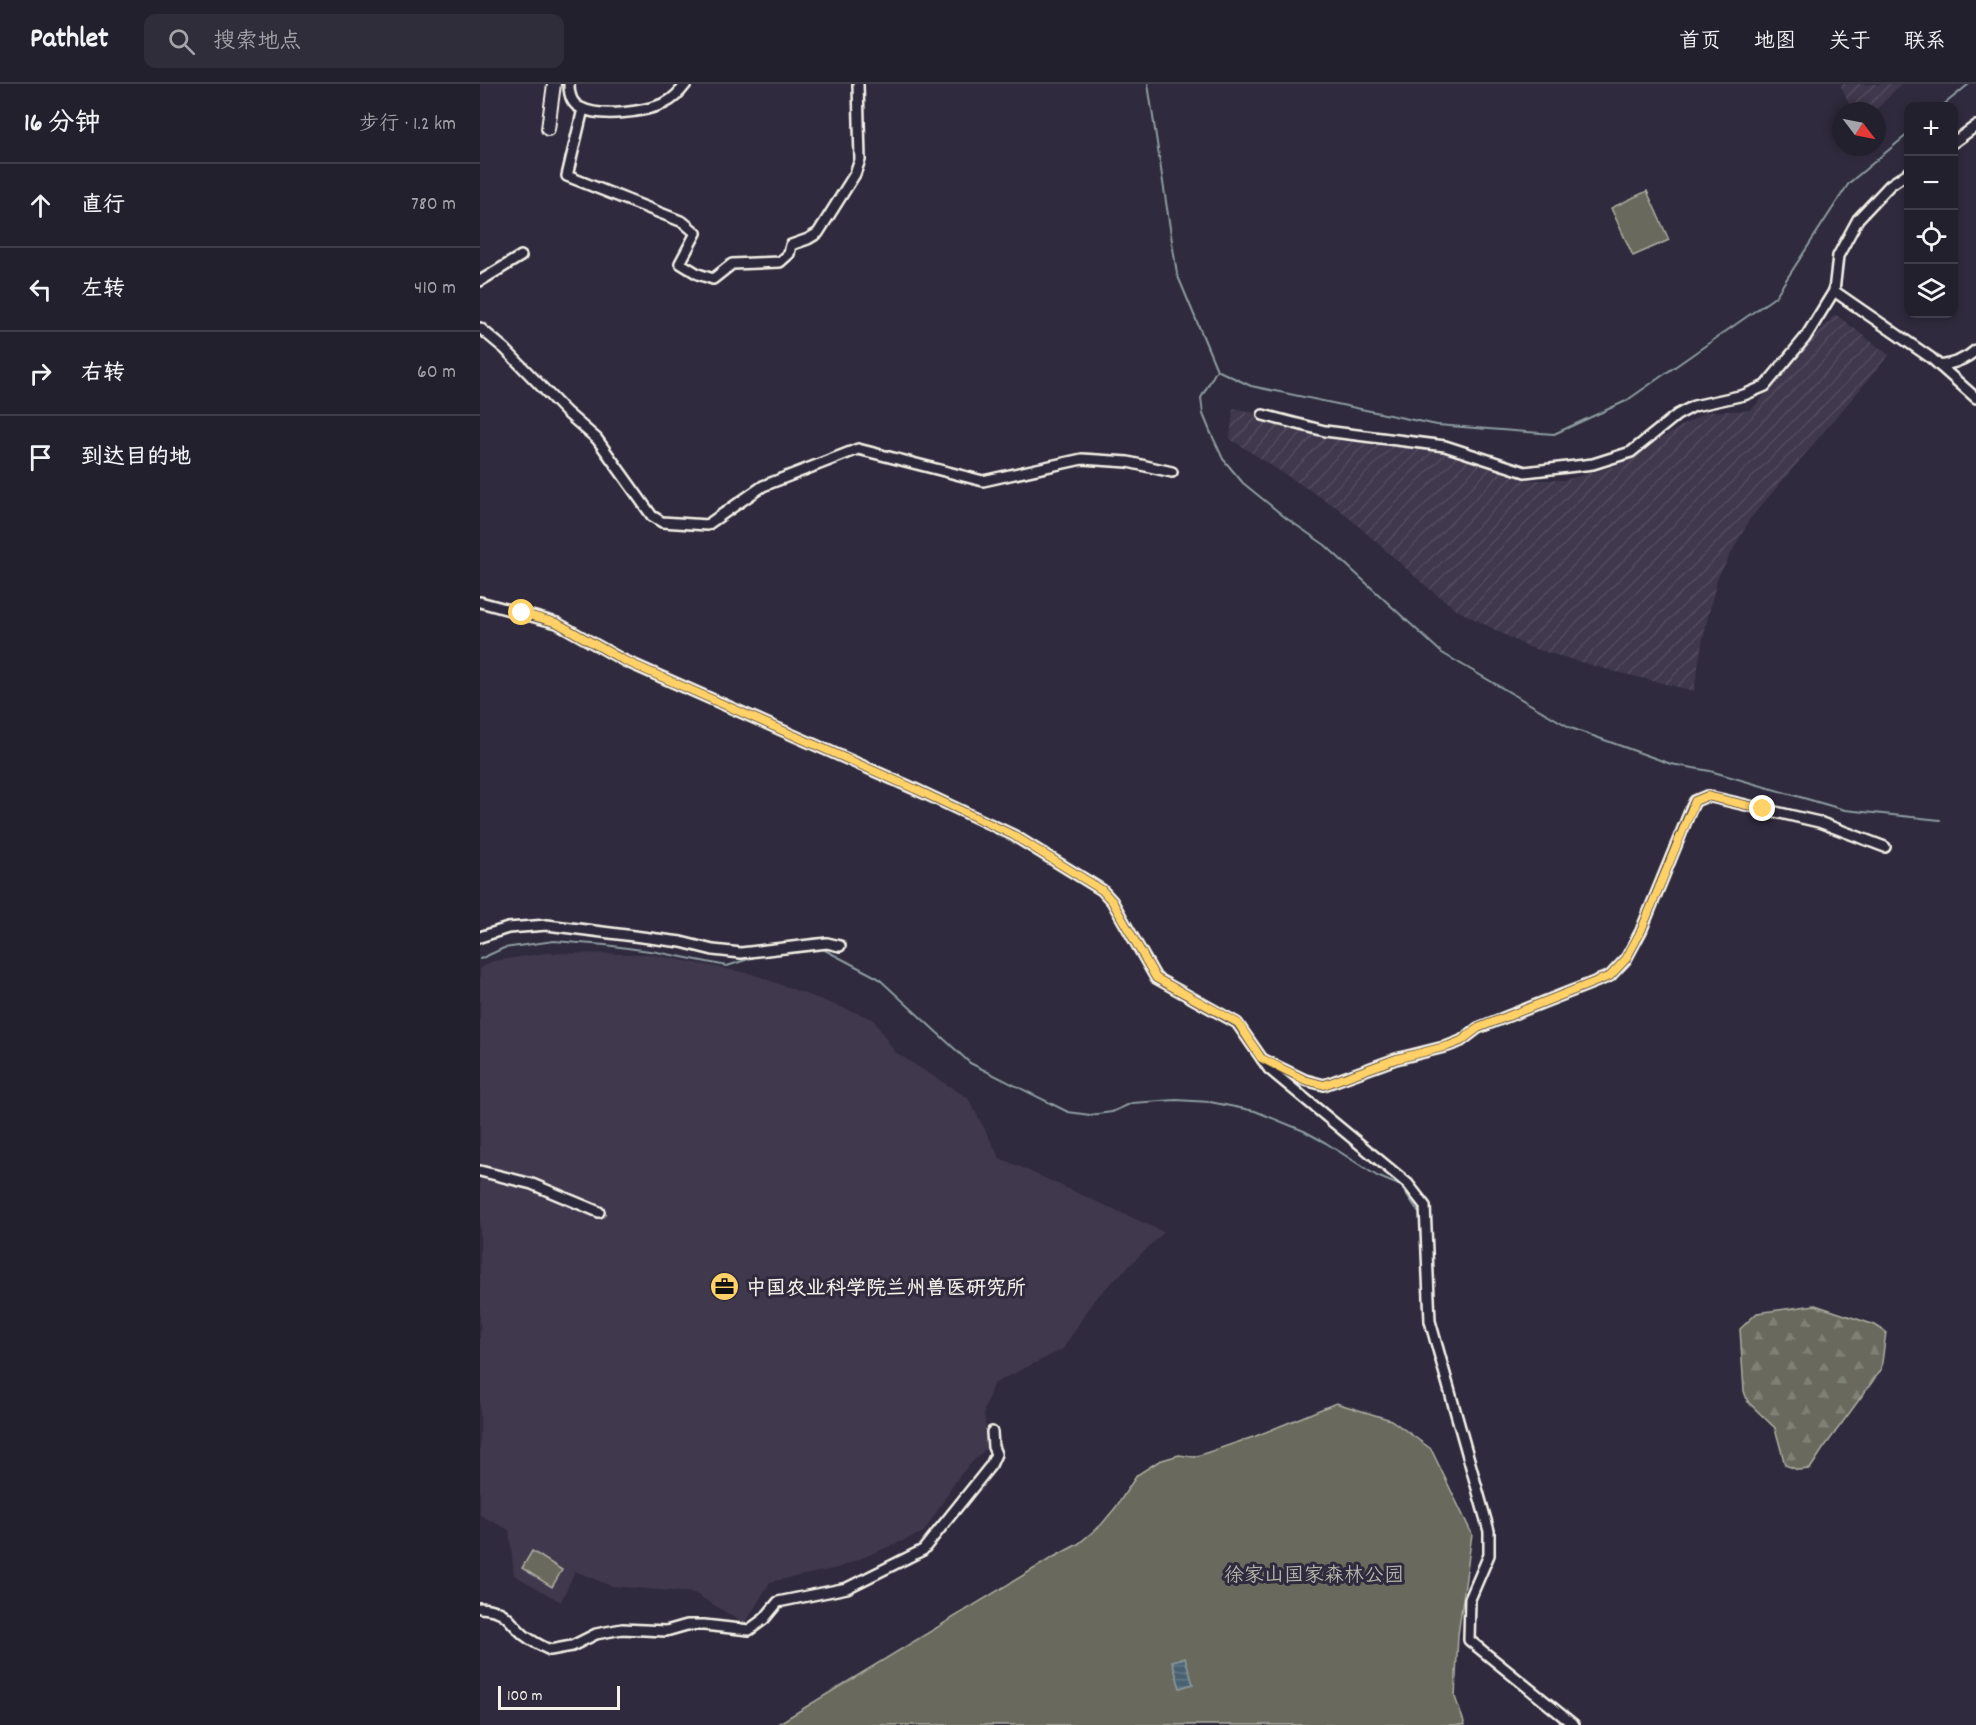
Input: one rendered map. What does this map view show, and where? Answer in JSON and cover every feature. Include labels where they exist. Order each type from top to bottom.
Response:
[{"type":"street","points":[[548,129],[554,84]]},
{"type":"street","points":[[568,84],[571,98],[583,109],[633,113],[667,103],[680,93],[686,84]]},
{"type":"street","points":[[583,109],[567,176],[683,222],[696,233],[680,263],[698,274],[713,279],[732,264],[780,262],[789,254],[791,245],[818,233],[855,174],[860,160],[858,84]]},
{"type":"street","points":[[1958,139],[1976,126]]},
{"type":"street","points":[[1263,415],[1325,430],[1445,446],[1525,472],[1593,465],[1631,452],[1677,415],[1694,406],[1744,395],[1765,386],[1805,338],[1834,291],[1838,256],[1858,219],[1890,185],[1904,176]]},
{"type":"street","points":[[480,280],[520,256]]},
{"type":"street","points":[[1834,291],[1940,366],[1976,398]]},
{"type":"street","points":[[480,328],[505,349],[566,412],[597,439],[652,516],[662,522],[707,525],[763,486],[858,449],[983,481],[1082,459],[1128,462],[1172,472]]},
{"type":"street","points":[[1940,366],[1969,357],[1976,350]]},
{"type":"street","points":[[480,602],[557,623],[623,660],[915,789],[1013,835],[1102,890],[1112,901],[1156,978],[1238,1023],[1269,1069],[1408,1184],[1425,1206],[1430,1322],[1489,1530],[1489,1555],[1470,1599],[1469,1640],[1574,1725]]},
{"type":"street","points":[[1261,1058],[1305,1080],[1324,1085],[1396,1059],[1448,1046],[1461,1041],[1478,1028],[1610,976],[1626,959],[1641,931],[1695,801],[1707,796],[1819,822],[1885,847]]},
{"type":"street","points":[[480,938],[508,928],[547,925],[741,953],[827,943],[840,945]]},
{"type":"street","points":[[480,1171],[532,1184],[599,1212]]},
{"type":"street","points":[[480,1608],[506,1614],[523,1634],[550,1650],[572,1646],[596,1634],[622,1629],[666,1631],[687,1625],[704,1625],[749,1630],[764,1619],[778,1602],[847,1588],[923,1550],[991,1465],[996,1454],[992,1432]]},
{"type":"shaded area","points":[[1840,84],[1901,84],[1884,102],[1848,102]]},
{"type":"shaded area","points":[[1835,314],[1889,355],[1750,519],[1717,579],[1703,638],[1694,691],[1528,647],[1457,610],[1427,587],[1339,509],[1230,439],[1233,408],[1344,435],[1439,448],[1528,480],[1565,480],[1615,466],[1705,412],[1751,410]]},
{"type":"shaded area","points":[[546,953],[650,954],[752,974],[873,1019],[895,1052],[968,1098],[1000,1158],[1164,1232],[1094,1300],[1063,1349],[993,1384],[984,1411],[988,1446],[959,1476],[924,1532],[838,1568],[770,1582],[745,1624],[694,1593],[611,1586],[575,1571],[561,1602],[514,1575],[509,1530],[480,1515],[480,968],[493,961]]},
{"type":"green space","points":[[1647,191],[1669,240],[1633,256],[1611,208]]},
{"type":"green space","points":[[1815,1305],[1875,1325],[1886,1332],[1881,1370],[1810,1469],[1798,1470],[1785,1465],[1775,1428],[1748,1402],[1744,1391],[1740,1329],[1757,1313]]},
{"type":"green space","name":"徐家山国家森林公园","points":[[1336,1403],[1391,1420],[1431,1449],[1472,1534],[1458,1635],[1455,1697],[1465,1725],[776,1725],[1078,1544],[1101,1525],[1137,1475],[1159,1461],[1179,1455],[1194,1457],[1256,1436]]},
{"type":"green space","points":[[532,1551],[562,1570],[552,1587],[522,1568]]},
{"type":"water","points":[[1185,1658],[1193,1684],[1180,1688],[1172,1661]]},
{"type":"waterway","points":[[1148,84],[1177,274],[1217,370],[1251,386],[1437,425],[1554,434],[1626,401],[1775,297],[1849,183],[1904,137]]},
{"type":"waterway","points":[[1947,102],[1969,84]]},
{"type":"waterway","points":[[1216,371],[1201,398],[1203,414],[1223,459],[1243,483],[1286,518],[1325,545],[1442,653],[1571,728],[1671,764],[1710,771],[1845,810],[1940,820]]},
{"type":"waterway","points":[[480,959],[504,948],[554,941],[657,952],[727,966],[761,955]]},
{"type":"waterway","points":[[800,951],[821,948],[878,978],[970,1063],[1068,1112],[1090,1115],[1112,1112],[1132,1103],[1176,1100],[1210,1102],[1255,1111],[1304,1131],[1377,1176],[1401,1186],[1420,1214],[1422,1231]]},
{"type":"waterway","points":[[1425,1300],[1425,1315]]},
{"type":"place","name":"中国农业科学院兰州兽医研究所","points":[[725,1287]]},
{"type":"route","points":[[522,613],[557,623],[623,660],[915,789],[1013,835],[1102,890],[1112,901],[1156,978],[1238,1023],[1261,1058],[1305,1080],[1324,1085],[1396,1059],[1448,1046],[1461,1041],[1478,1028],[1610,976],[1626,959],[1641,931],[1695,801],[1707,796],[1763,809]]}]
